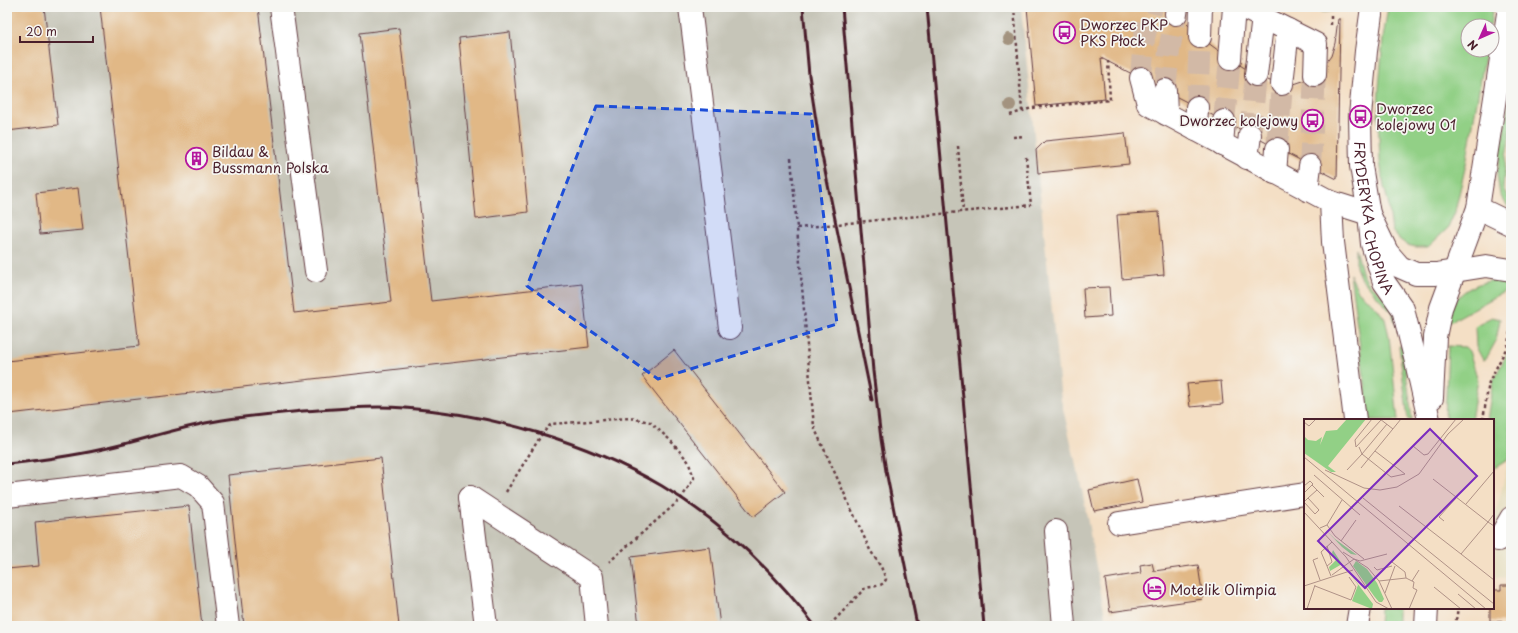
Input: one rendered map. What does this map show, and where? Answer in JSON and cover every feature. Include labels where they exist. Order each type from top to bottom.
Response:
[{"type":"street","points":[[280,7],[316,271]]},
{"type":"street","points":[[690,7],[730,328]]},
{"type":"street","points":[[1200,36],[1201,7]]},
{"type":"street","points":[[1230,59],[1234,7]]},
{"type":"street","points":[[1242,7],[1316,44],[1315,75]]},
{"type":"street","name":"FRYDERYKA CHOPINA","points":[[1372,7],[1360,116],[1361,166],[1369,214],[1372,244],[1384,282],[1403,309],[1430,419]]},
{"type":"street","name":"FRYDERYKA CHOPINA","points":[[1430,419],[1435,337],[1441,308],[1478,208],[1509,7]]},
{"type":"street","points":[[1256,75],[1263,17]]},
{"type":"street","points":[[1282,84],[1288,30]]},
{"type":"street","points":[[1141,78],[1148,104],[1331,202],[1369,214],[1387,252],[1400,267],[1416,274],[1455,272],[1486,266],[1511,270]]},
{"type":"street","points":[[1165,90],[1166,114]]},
{"type":"street","points":[[1196,130],[1197,107]]},
{"type":"street","points":[[1222,144],[1224,121]]},
{"type":"street","points":[[1247,158],[1250,135]]},
{"type":"street","points":[[1275,173],[1277,149]]},
{"type":"street","points":[[1307,190],[1310,166]]},
{"type":"street","points":[[1331,202],[1334,242],[1355,419]]},
{"type":"street","points":[[1478,208],[1511,224]]},
{"type":"street","points":[[7,496],[181,476],[198,486],[213,503],[228,626]]},
{"type":"street","points":[[1119,523],[1304,494]]},
{"type":"street","points":[[486,626],[470,497],[592,577],[597,626]]},
{"type":"street","points":[[1501,540],[1511,518]]},
{"type":"street","points":[[1056,531],[1064,626]]},
{"type":"street","points":[[1358,626],[1360,609]]},
{"type":"street","points":[[1426,626],[1427,609]]},
{"type":"path","points":[[1014,7],[1022,111]]},
{"type":"path","points":[[1010,115],[1032,108],[1110,100],[1108,61]]},
{"type":"path","points":[[1013,137],[1024,136]]},
{"type":"path","points":[[958,146],[963,212]]},
{"type":"path","points":[[797,228],[1031,205],[1026,157]]},
{"type":"path","points":[[791,158],[814,427],[870,550],[881,567],[886,579],[885,583],[881,586],[871,586],[864,589],[829,626]]},
{"type":"path","points":[[1508,175],[1508,182],[1511,191]]},
{"type":"path","points":[[1483,419],[1489,382],[1508,344],[1511,324]]},
{"type":"path","points":[[493,512],[542,434],[551,424],[630,418],[650,422],[670,440],[688,461],[694,478],[681,499],[592,577]]},
{"type":"path","points":[[1455,626],[1458,609]]},
{"type":"highlighted area","points":[[596,106],[811,114],[837,324],[658,379],[527,286]]},
{"type":"shaded area","points":[[7,7],[1021,7],[1061,400],[1082,490],[1107,626],[7,626]]},
{"type":"shaded area","points":[[1511,445],[1511,578],[1494,577],[1494,521]]},
{"type":"green space","points":[[1314,7],[1342,7],[1331,11],[1320,12],[1312,10]]},
{"type":"green space","points":[[1388,7],[1493,7],[1491,18],[1460,18],[1460,58],[1485,58],[1466,164],[1455,212],[1448,228],[1428,247],[1407,245],[1392,231],[1380,162],[1378,116],[1383,38]]},
{"type":"green space","points":[[1511,88],[1511,127],[1503,188],[1511,203],[1511,211],[1500,195],[1497,175]]},
{"type":"green space","points":[[1356,249],[1363,275],[1369,284],[1389,302],[1396,313],[1396,325],[1392,313],[1360,277],[1356,267]]},
{"type":"green space","points":[[1350,274],[1358,291],[1377,308],[1385,319],[1389,336],[1398,419],[1370,419]]},
{"type":"green space","points":[[1503,279],[1511,281],[1509,289],[1448,323],[1449,313],[1455,301],[1467,290],[1473,286],[1488,281]]},
{"type":"green space","points":[[1492,317],[1500,319],[1496,341],[1486,359],[1483,360],[1476,347],[1475,327]]},
{"type":"green space","points":[[1399,346],[1403,346],[1412,419],[1408,419]]},
{"type":"green space","points":[[1448,346],[1465,347],[1469,351],[1478,380],[1471,419],[1445,419]]},
{"type":"green space","points":[[1511,346],[1511,445],[1509,459],[1494,468],[1494,419],[1487,419],[1493,381]]},
{"type":"green space","points":[[1380,609],[1398,609],[1398,626],[1379,626]]},
{"type":"building","points":[[7,7],[44,7],[58,125],[7,131]]},
{"type":"building","name":"Bildau & Bussmann Polska","points":[[100,7],[258,7],[294,313],[391,302],[360,33],[399,28],[431,301],[582,284],[589,347],[9,414],[7,397],[7,361],[139,346]]},
{"type":"building","points":[[1027,7],[1170,7],[1200,37],[1230,59],[1256,75],[1282,84],[1294,84],[1306,80],[1323,67],[1331,56],[1335,43],[1338,19],[1340,19],[1337,179],[1101,58],[1105,99],[1036,106]]},
{"type":"building","points":[[510,32],[528,212],[476,219],[459,38]]},
{"type":"building","points":[[1125,133],[1129,164],[1038,173],[1036,150],[1045,141]]},
{"type":"building","points":[[78,188],[83,230],[40,234],[36,193]]},
{"type":"building","points":[[1159,212],[1164,275],[1122,279],[1117,215]]},
{"type":"building","points":[[1109,287],[1111,316],[1085,318],[1083,288]]},
{"type":"building","points":[[674,350],[785,492],[753,517],[642,376]]},
{"type":"building","points":[[1221,381],[1223,404],[1190,407],[1187,384]]},
{"type":"building","points":[[381,458],[399,626],[244,626],[228,475]]},
{"type":"building","points":[[1137,479],[1142,502],[1094,511],[1089,490]]},
{"type":"building","points":[[189,506],[202,626],[7,626],[7,569],[39,566],[35,522]]},
{"type":"building","points":[[710,547],[720,626],[639,626],[631,557]]},
{"type":"building","name":"Motelik Olimpia","points":[[1152,563],[1154,571],[1198,565],[1203,599],[1110,612],[1105,579],[1141,573],[1140,565]]},
{"type":"building","points":[[1501,585],[1510,585],[1511,622],[1490,621],[1490,609],[1494,609],[1494,590],[1501,590]]},
{"type":"tunnel","points":[[1141,78],[1144,38],[1152,7]]},
{"type":"tunnel","points":[[1165,90],[1169,51],[1176,14]]},
{"type":"tunnel","points":[[1197,107],[1200,37]]},
{"type":"tunnel","points":[[1224,121],[1230,59]]},
{"type":"tunnel","points":[[1250,135],[1256,75]]},
{"type":"tunnel","points":[[1310,166],[1315,75]]},
{"type":"tunnel","points":[[1277,149],[1282,84]]},
{"type":"railway","points":[[803,7],[809,75],[820,146],[872,400]]},
{"type":"railway","points":[[842,7],[873,371],[881,439],[917,625]]},
{"type":"railway","points":[[927,7],[984,626]]},
{"type":"railway","points":[[7,464],[89,452],[199,424],[257,415],[380,407],[438,411],[471,417],[505,424],[571,444],[633,470],[662,486],[705,515],[745,548],[782,586],[815,626]]},
{"type":"place","name":"Dworzec PKP PKS Płock","points":[[1064,32]]},
{"type":"place","name":"Dworzec kolejowy 01","points":[[1360,116]]},
{"type":"place","name":"Dworzec kolejowy","points":[[1313,120]]},
{"type":"place","name":"Bildau & Bussmann Polska","points":[[197,159]]},
{"type":"place","name":"Motelik Olimpia","points":[[1154,589]]}]
